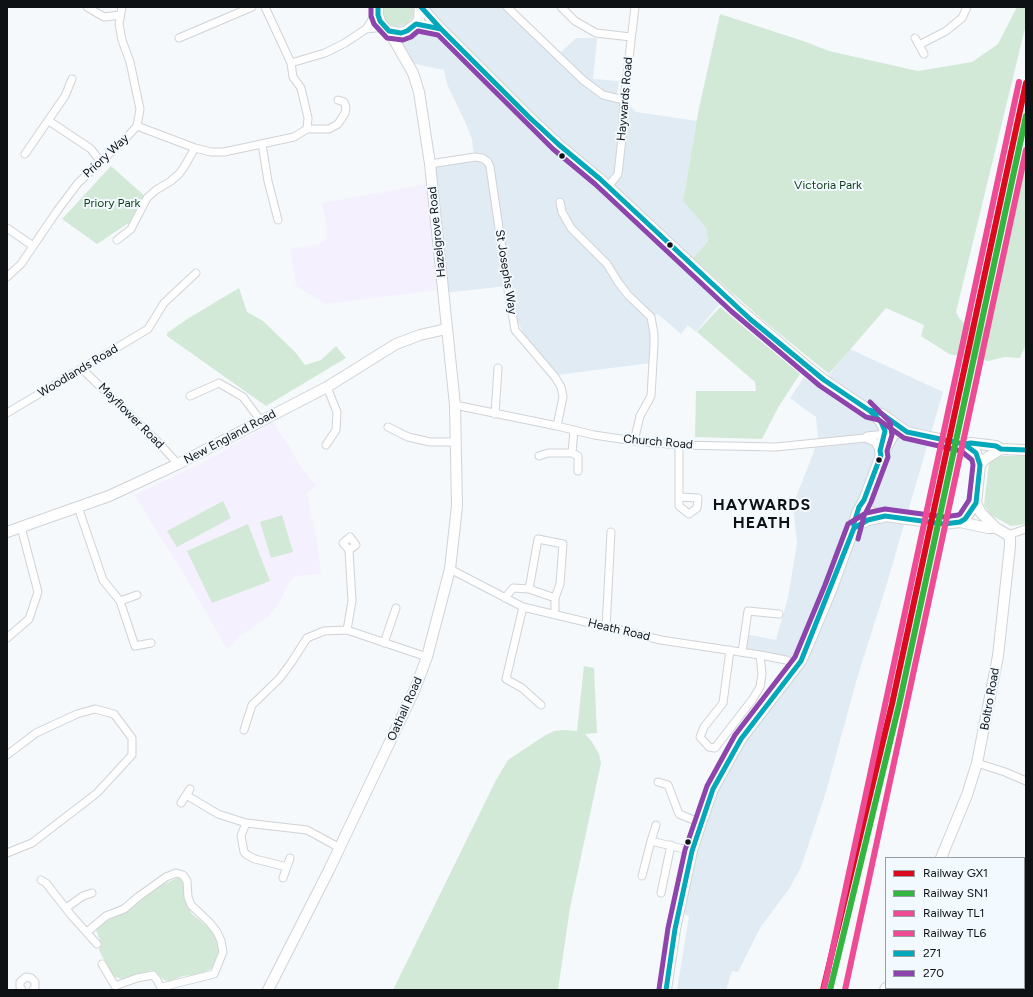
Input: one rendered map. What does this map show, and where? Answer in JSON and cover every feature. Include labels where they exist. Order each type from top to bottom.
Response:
[{"type":"main road","points":[[387,29],[401,33],[407,31],[416,24],[419,19],[420,7]]},
{"type":"main road","points":[[420,7],[558,144],[608,187],[761,329],[824,380],[870,411],[890,433],[891,437],[884,452],[880,453],[864,500],[856,517],[854,528],[801,661],[741,739],[714,789],[692,851],[676,929],[666,990]]},
{"type":"main road","name":"Hazelgrove Road","points":[[378,8],[380,21],[387,29],[413,73],[419,92],[430,164],[455,405]]},
{"type":"main road","points":[[416,24],[441,29]]},
{"type":"main road","name":"Hazelgrove Road","points":[[406,62],[404,44],[407,31]]},
{"type":"main road","name":"New England Road","points":[[7,532],[109,496],[178,464],[261,421],[327,386],[396,344],[420,335],[446,329]]},
{"type":"main road","name":"Oathall Road","points":[[268,990],[340,848],[415,689],[427,657],[450,570],[457,506],[455,405]]},
{"type":"main road","points":[[870,411],[882,414],[907,432]]},
{"type":"main road","points":[[890,433],[907,432],[964,444],[984,444],[996,446],[1000,449],[1026,450]]},
{"type":"main road","points":[[964,444],[976,454],[980,465],[976,503],[980,513],[996,528],[1008,535]]},
{"type":"main road","points":[[980,465],[985,459],[1000,449]]},
{"type":"main road","points":[[864,500],[865,507],[868,511],[885,516],[944,524],[960,522],[988,528],[996,528]]},
{"type":"main road","points":[[960,522],[965,519],[976,503]]},
{"type":"main road","points":[[854,528],[868,520],[885,516]]},
{"type":"main road","name":"Boltro Road","points":[[940,857],[965,800],[977,764],[998,656],[1010,546],[1010,538],[1008,535]]},
{"type":"street","points":[[87,7],[104,17],[120,15]]},
{"type":"street","name":"Priory Way","points":[[7,277],[21,264],[78,183],[137,126],[140,109],[130,62],[122,40],[119,24],[122,7]]},
{"type":"street","points":[[179,38],[252,7]]},
{"type":"street","points":[[266,7],[291,63],[293,77],[301,88],[308,118],[307,129]]},
{"type":"street","points":[[507,7],[583,80],[603,95],[624,100]]},
{"type":"street","points":[[561,7],[575,21],[596,33],[631,37]]},
{"type":"street","name":"Haywards Road","points":[[608,187],[618,174],[624,100],[635,7]]},
{"type":"street","points":[[919,46],[946,31],[962,18],[967,7]]},
{"type":"street","points":[[291,63],[325,53],[346,43],[366,29],[378,8]]},
{"type":"street","points":[[366,29],[387,29]]},
{"type":"street","points":[[915,38],[924,54]]},
{"type":"street","points":[[25,154],[64,96],[72,79]]},
{"type":"street","points":[[137,126],[195,148],[211,152],[224,152],[294,137],[307,129],[329,129],[338,124],[345,112],[346,107],[344,102],[338,100]]},
{"type":"street","points":[[48,121],[91,149],[100,161]]},
{"type":"street","points":[[262,144],[268,181],[278,220]]},
{"type":"street","points":[[117,240],[131,229],[147,198],[179,174],[195,148]]},
{"type":"street","name":"St Josephs Way","points":[[430,164],[474,157],[482,158],[488,162],[490,166],[509,296],[516,330],[555,377],[561,387],[563,397],[557,426]]},
{"type":"street","points":[[560,202],[562,212],[571,228],[607,264],[628,295],[651,317],[654,345],[651,396],[640,416],[634,441]]},
{"type":"street","points":[[7,228],[33,246]]},
{"type":"street","name":"Woodlands Road","points":[[7,413],[148,329],[164,303],[196,273]]},
{"type":"street","points":[[495,414],[498,368]]},
{"type":"street","name":"Mayflower Road","points":[[82,369],[158,442],[178,464]]},
{"type":"street","points":[[190,396],[219,383],[242,397],[261,421]]},
{"type":"street","points":[[326,445],[336,430],[337,412],[327,386]]},
{"type":"street","name":"Church Road","points":[[455,405],[594,435],[634,441],[679,445],[776,447],[865,438],[867,436],[890,433]]},
{"type":"street","points":[[388,427],[408,436],[430,442],[456,442]]},
{"type":"street","points":[[572,453],[574,430]]},
{"type":"street","points":[[865,438],[875,442],[880,453]]},
{"type":"street","points":[[679,445],[680,497]]},
{"type":"street","points":[[539,456],[548,453],[572,453],[578,456],[578,471]]},
{"type":"street","points":[[78,507],[100,560],[103,580],[120,601],[135,646],[151,643]]},
{"type":"street","points":[[7,638],[29,619],[38,592],[21,527]]},
{"type":"street","points":[[1008,535],[1026,528]]},
{"type":"street","points":[[606,628],[610,532]]},
{"type":"street","points":[[529,589],[538,539],[563,544],[560,584],[555,598],[555,615]]},
{"type":"street","points":[[347,630],[352,601],[349,550]]},
{"type":"street","name":"Heath Road","points":[[450,570],[523,607],[661,640],[760,655],[786,660],[797,665]]},
{"type":"street","points":[[505,598],[513,588],[529,589],[555,598]]},
{"type":"street","points":[[120,601],[138,595]]},
{"type":"street","points":[[523,607],[506,679],[522,688],[541,705]]},
{"type":"street","points":[[384,643],[396,608]]},
{"type":"street","points":[[742,652],[748,611],[779,614]]},
{"type":"street","points":[[244,730],[247,712],[252,705],[279,679],[292,663],[307,638],[324,631],[347,630],[427,657]]},
{"type":"street","points":[[730,650],[723,703],[704,727],[700,737],[709,747],[715,748],[752,700],[760,687],[762,674],[760,655]]},
{"type":"street","points":[[7,755],[36,733],[77,714],[95,709],[114,714],[132,738],[132,755],[97,793],[32,843],[7,853]]},
{"type":"street","points":[[977,764],[998,770],[1026,781]]},
{"type":"street","points":[[658,782],[668,785],[679,814],[701,823]]},
{"type":"street","points":[[181,803],[188,792],[218,814],[246,823],[307,830],[340,848]]},
{"type":"street","points":[[246,823],[241,836],[244,852],[255,859],[287,867]]},
{"type":"street","points":[[642,876],[656,825]]},
{"type":"street","points":[[651,841],[692,851]]},
{"type":"street","points":[[661,893],[671,845]]},
{"type":"street","points":[[284,878],[290,858]]},
{"type":"street","points":[[87,932],[106,916],[124,909],[166,877],[176,873],[183,875],[187,881],[188,897],[191,905],[210,923],[221,941],[224,952],[214,974],[162,989],[153,975],[137,978],[115,986],[102,964]]},
{"type":"street","points":[[41,880],[46,883],[97,944]]},
{"type":"street","points":[[66,908],[83,896],[92,892]]},
{"type":"street","points":[[22,990],[20,987],[20,982],[26,977],[31,978],[35,982],[35,987],[33,990]]},
{"type":"shaded area","points":[[378,7],[509,7],[557,56],[576,38],[597,38],[593,79],[619,81],[616,98],[624,100],[636,112],[697,121],[683,201],[706,228],[708,241],[693,258],[734,295],[719,305],[696,332],[688,325],[681,334],[658,314],[651,317],[650,363],[558,375],[525,336],[519,324],[514,326],[507,286],[443,293],[430,164],[474,157],[472,139],[447,84],[444,70],[406,62]]},
{"type":"shaded area","points":[[427,184],[438,290],[326,304],[296,286],[290,249],[319,244],[327,238],[327,227],[322,203]]},
{"type":"shaded area","points":[[850,349],[943,392],[884,593],[858,675],[825,795],[801,867],[789,889],[760,928],[738,972],[732,971],[726,990],[677,990],[689,916],[679,911],[700,823],[741,739],[797,665],[742,652],[745,634],[776,640],[788,598],[797,543],[793,505],[813,454],[818,436],[816,417],[790,398],[804,377],[819,388]]},
{"type":"shaded area","points":[[273,422],[309,478],[317,486],[307,493],[317,543],[321,574],[296,576],[288,583],[279,604],[268,617],[240,636],[227,649],[185,576],[134,495],[202,463]]},
{"type":"green space","points":[[383,7],[413,7],[413,15],[407,24],[395,26],[391,25],[385,20],[382,12]]},
{"type":"green space","name":"Victoria Park","points":[[1017,7],[1026,7],[1026,24],[956,312],[965,324],[968,322],[986,326],[1008,235],[1026,146],[1026,345],[1020,358],[1005,357],[988,361],[949,354],[921,336],[924,325],[886,308],[829,374],[765,322],[693,258],[708,241],[706,228],[683,201],[699,108],[720,14],[829,51],[918,71],[972,62],[998,44]]},
{"type":"green space","name":"Priory Park","points":[[111,166],[147,198],[135,222],[127,224],[97,244],[62,219]]},
{"type":"green space","points":[[239,288],[247,312],[263,321],[296,353],[305,365],[321,360],[336,346],[346,358],[266,406],[167,336],[167,333],[189,318]]},
{"type":"green space","points":[[720,307],[800,374],[779,406],[762,439],[695,437],[696,391],[756,391],[755,382],[697,332]]},
{"type":"green space","points":[[1026,455],[1026,524],[1011,526],[991,515],[984,505],[989,463],[999,456]]},
{"type":"green space","points":[[223,501],[231,518],[177,547],[167,531]]},
{"type":"green space","points":[[282,515],[293,552],[271,558],[260,522]]},
{"type":"green space","points":[[248,524],[270,581],[212,603],[187,551]]},
{"type":"green space","points":[[584,666],[594,668],[597,733],[585,734],[599,754],[601,763],[570,908],[558,990],[393,990],[496,780],[508,760],[554,731],[577,731]]},
{"type":"green space","points":[[179,877],[183,882],[186,899],[191,913],[210,929],[218,941],[221,950],[216,962],[211,969],[199,974],[183,976],[170,981],[164,980],[152,970],[122,979],[112,976],[99,950],[100,940],[96,930],[103,922],[126,912],[160,886]]},
{"type":"rail line","name":"TL1","points":[[824,989],[1019,82]]},
{"type":"rail line","name":"GX1","points":[[823,990],[892,704],[1026,83]]},
{"type":"rail line","name":"SN1","points":[[830,990],[899,705],[1026,116]]},
{"type":"rail line","name":"TL6","points":[[845,990],[1026,150]]},
{"type":"transit line","name":"270","points":[[371,7],[371,16],[374,24],[387,38],[403,40],[411,37],[418,31],[438,35],[553,149],[595,184],[731,311],[820,386],[866,417],[879,420],[904,438],[961,451],[972,460],[973,465],[969,500],[960,514],[944,517],[885,509],[866,513],[848,524],[825,585],[795,657],[735,735],[707,786],[685,850],[668,928],[659,989]]},
{"type":"transit line","name":"271","points":[[378,7],[380,21],[389,31],[401,33],[407,31],[416,24],[441,29],[449,37]]},
{"type":"transit line","name":"271","points":[[421,7],[441,29],[558,144],[600,179],[750,319],[824,380],[870,411],[881,422],[885,431],[880,451],[881,455],[864,500],[859,507],[854,528],[801,661],[741,739],[713,789],[692,851],[675,929],[666,990]]},
{"type":"transit line","name":"270","points":[[858,539],[864,516],[871,502],[888,457],[887,451],[892,435],[890,422],[870,402]]},
{"type":"transit line","name":"271","points":[[870,410],[882,414],[907,432],[964,444],[971,443],[996,446],[1001,449],[1026,450]]},
{"type":"transit line","name":"271","points":[[854,528],[868,520],[885,516],[944,524],[960,522],[965,519],[976,503],[980,465],[976,453],[964,444]]},
{"type":"district","name":"HAYWARDS HEATH","points":[[762,514]]}]
